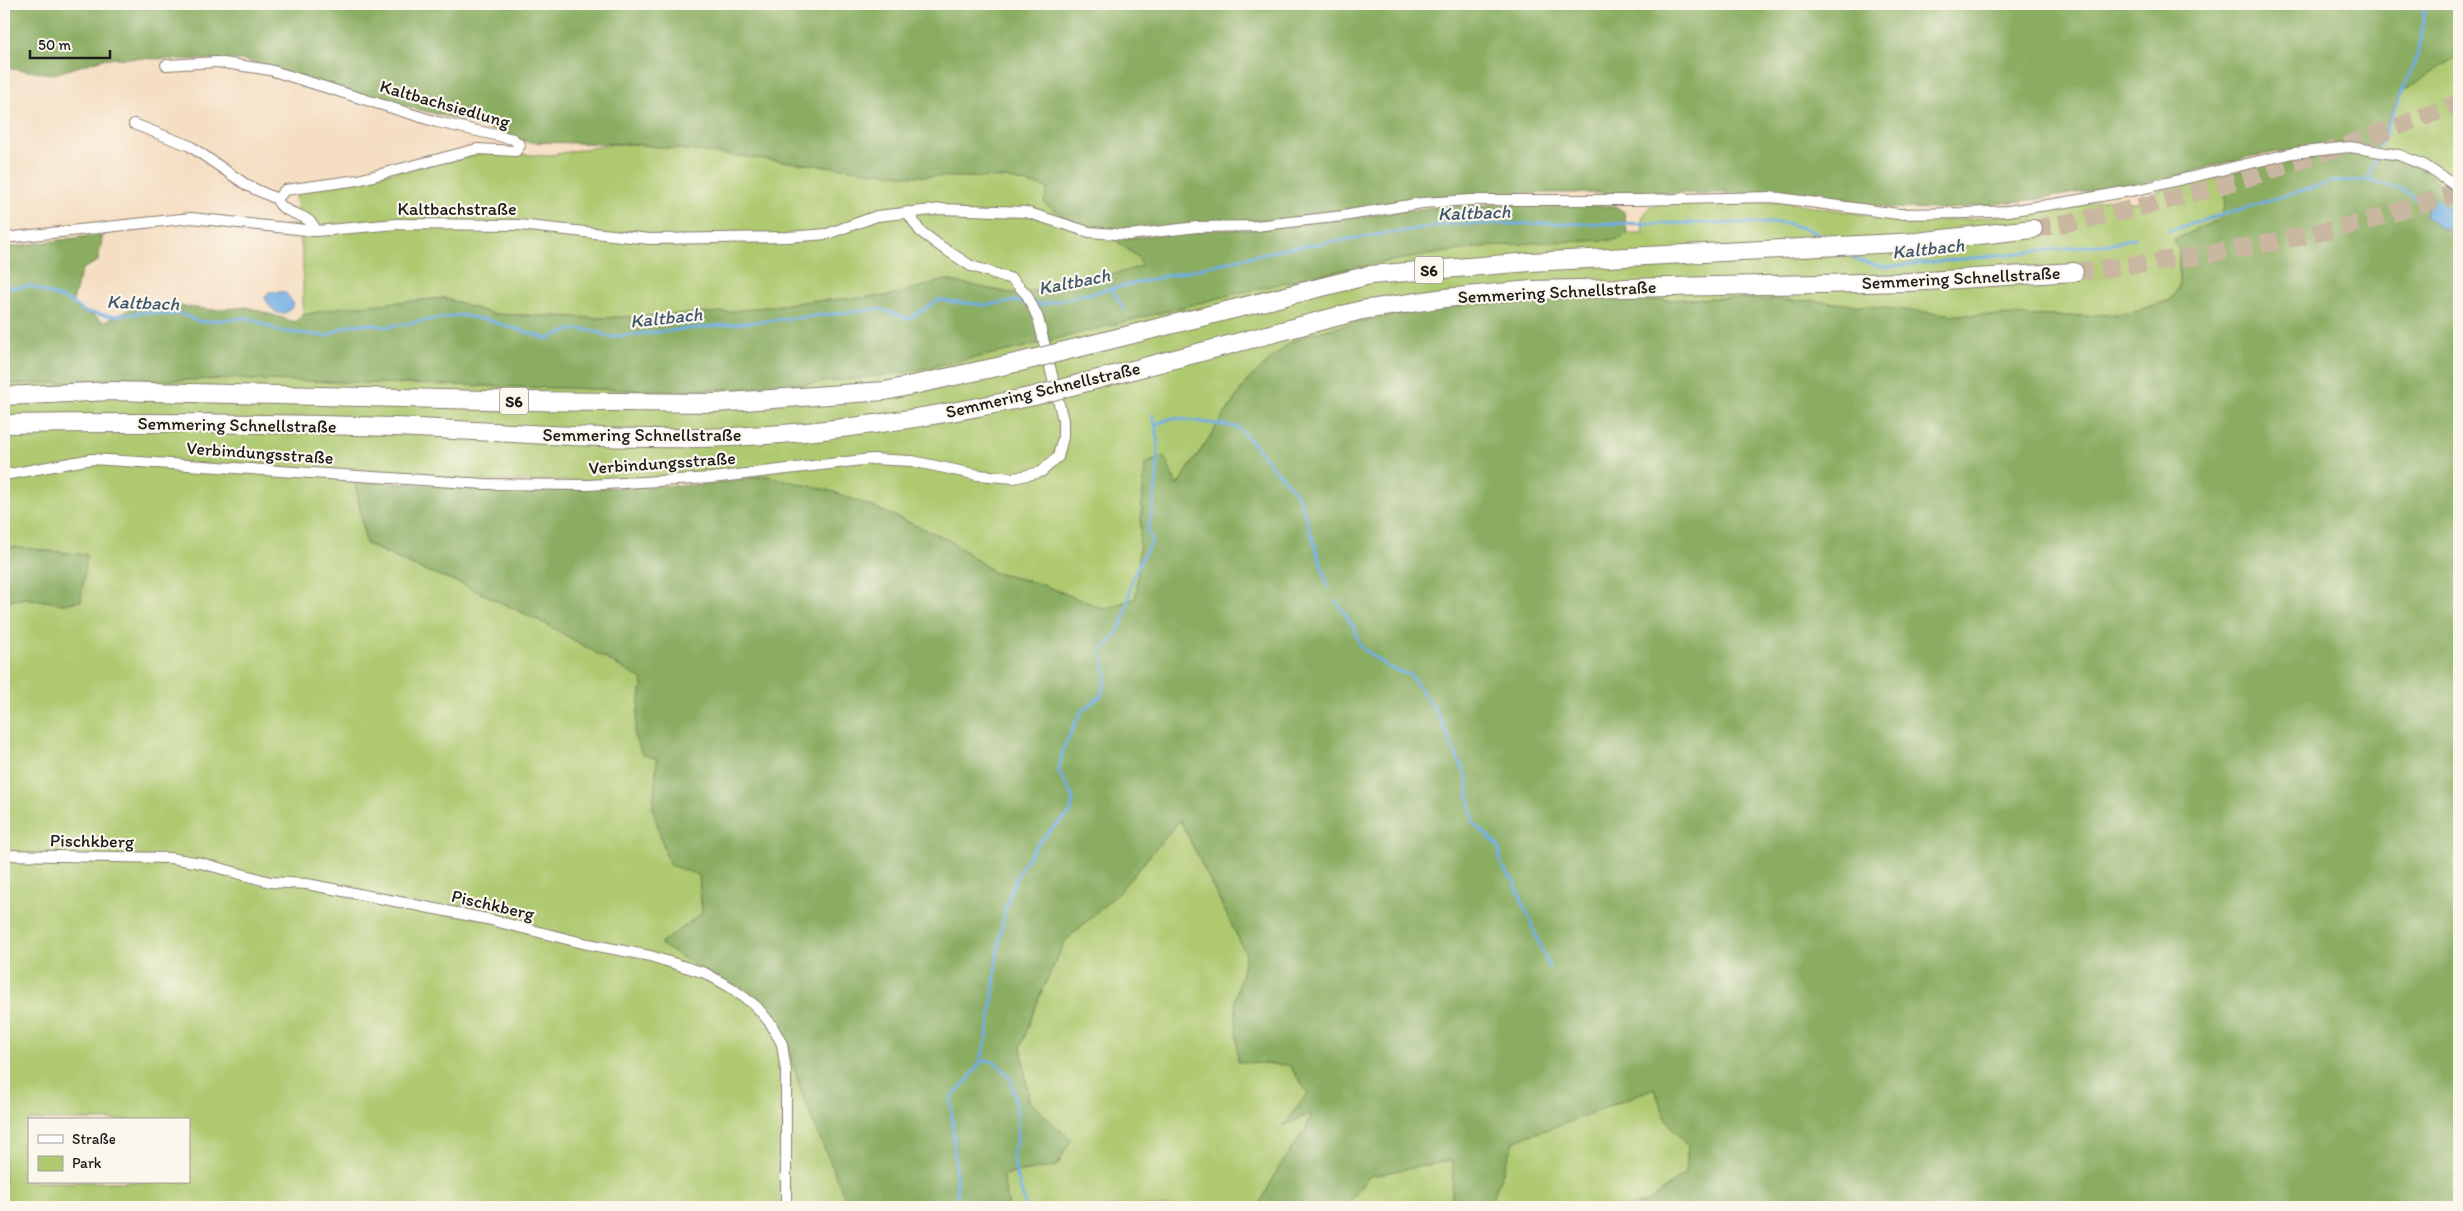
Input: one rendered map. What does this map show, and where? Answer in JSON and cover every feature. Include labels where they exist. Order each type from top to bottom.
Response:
[{"type":"highway","name":"Semmering Schnellstraße","points":[[4,396],[112,391],[522,401],[715,403],[885,391],[1020,362],[1370,275],[1530,262],[1867,246],[2033,229]]},
{"type":"highway","name":"Semmering Schnellstraße","points":[[4,424],[113,423],[393,427],[530,435],[700,438],[824,431],[975,408],[1034,396],[1362,310],[1445,298],[1531,290],[1910,282],[2074,272]]},
{"type":"street","name":"Kaltbachsiedlung","points":[[166,65],[217,62],[270,70],[437,122],[513,140],[521,147],[516,151],[477,149],[358,180],[285,190],[277,199]]},
{"type":"street","points":[[134,124],[190,146],[248,186],[277,199],[280,205],[311,221],[316,231]]},
{"type":"street","name":"Kaltbachstraße","points":[[4,238],[191,218],[316,231],[397,224],[510,225],[650,239],[788,237],[827,234],[877,216],[941,209],[1026,212],[1104,234],[1129,234],[1197,227],[1256,226],[1343,216],[1422,203],[1470,200],[1635,200],[1772,197],[1898,214],[1966,213],[2008,210],[2066,202],[2141,189],[2293,153],[2350,147],[2398,155],[2424,165],[2459,188]]},
{"type":"street","name":"Verbindungsstraße","points":[[4,475],[92,459],[485,484],[588,485],[712,478],[871,459],[912,461],[999,478],[1028,476],[1047,468],[1058,457],[1063,437],[1063,420],[1038,318],[1027,295],[1012,279],[971,266],[940,246],[920,231],[907,212]]},
{"type":"street","name":"Pischkberg","points":[[4,855],[170,858],[201,863],[270,882],[307,884],[487,919],[583,943],[650,956],[704,973],[730,987],[756,1006],[771,1024],[782,1044],[786,1071],[786,1207]]},
{"type":"green space","points":[[4,4],[2459,4],[2459,55],[2401,92],[2377,147],[2331,144],[2308,147],[2248,157],[2165,179],[2038,199],[1948,209],[1889,208],[1791,193],[1523,193],[1435,197],[1302,217],[1144,230],[1106,230],[1073,223],[1044,203],[1048,188],[1006,178],[910,176],[633,144],[527,142],[472,123],[355,93],[244,60],[106,58],[54,74],[4,68]]},
{"type":"green space","points":[[2459,55],[2459,200],[2422,169],[2380,155],[2377,147],[2401,92]]},
{"type":"green space","points":[[612,144],[633,144],[814,164],[1006,178],[1049,188],[1139,258],[1142,266],[1119,273],[1101,275],[1058,289],[1009,293],[946,280],[887,296],[812,301],[726,312],[600,318],[493,314],[444,298],[338,308],[303,315],[303,262],[296,192],[488,152],[546,156]]},
{"type":"green space","points":[[2335,150],[2380,155],[2422,169],[2459,200],[2459,1207],[1634,1207],[1648,1202],[1685,1173],[1688,1146],[1667,1121],[1654,1088],[1569,1122],[1515,1140],[1492,1200],[1481,1205],[1467,1206],[1452,1202],[1453,1160],[1369,1176],[1348,1207],[1258,1207],[1281,1164],[1306,1129],[1312,1113],[1283,1126],[1308,1093],[1289,1065],[1238,1062],[1235,1000],[1246,954],[1180,820],[1118,893],[1065,941],[1040,995],[1021,1046],[1029,1101],[1071,1140],[1057,1166],[1002,1175],[1009,1207],[849,1207],[802,1095],[787,1042],[759,1004],[660,944],[702,913],[699,875],[669,865],[653,810],[657,759],[642,754],[634,736],[643,680],[544,623],[460,583],[413,566],[366,543],[355,481],[532,490],[695,485],[767,476],[831,491],[878,509],[949,540],[995,573],[1038,583],[1104,609],[1136,598],[1145,464],[1164,456],[1177,486],[1247,381],[1289,343],[1310,334],[1358,322],[1435,308],[1587,296],[1649,301],[1720,298],[1813,301],[1957,315],[2086,316],[2130,313],[2171,300],[2179,287],[2179,251],[2174,240],[2219,219],[2225,205],[2223,175],[2308,153]]},
{"type":"green space","points":[[2223,175],[2225,205],[2219,219],[2174,240],[2179,251],[2179,287],[2170,300],[2130,313],[2086,316],[1956,315],[1813,301],[1720,298],[1435,308],[1358,322],[1310,334],[1289,343],[1247,381],[1177,486],[1145,464],[1136,598],[1104,609],[1038,583],[995,573],[949,540],[878,509],[831,491],[767,476],[599,481],[472,481],[353,471],[366,544],[413,566],[460,583],[544,623],[643,680],[634,736],[657,759],[653,810],[699,875],[702,913],[661,944],[759,1004],[787,1042],[802,1095],[849,1207],[4,1207],[4,602],[25,598],[64,604],[86,555],[4,546],[4,384],[227,379],[670,391],[789,386],[901,373],[1021,348],[1242,292],[1370,264],[1474,248],[1544,242],[1613,240],[1622,238],[1627,233],[1643,233],[1642,219],[1649,207],[1666,202],[1787,202],[1878,217],[1929,220],[1971,219],[2043,210],[2114,198],[2130,202],[2150,199],[2158,191]]},
{"type":"green space","points":[[1514,204],[1615,206],[1624,212],[1627,233],[1622,238],[1613,240],[1544,242],[1474,248],[1370,264],[1242,292],[1021,348],[901,373],[789,386],[670,391],[227,379],[4,384],[4,248],[103,234],[98,261],[82,269],[72,304],[105,322],[144,302],[214,310],[247,307],[295,322],[303,315],[338,308],[444,298],[493,314],[600,318],[726,312],[812,301],[887,296],[946,280],[1009,293],[1058,289],[1101,275],[1119,273],[1141,266],[1139,258],[1114,239],[1209,230],[1263,229],[1442,206]]},
{"type":"green space","points":[[4,546],[87,555],[81,601],[64,604],[25,598],[4,602]]},
{"type":"green space","points":[[1180,820],[1246,954],[1235,1000],[1289,1064],[1308,1093],[1284,1125],[1312,1113],[1306,1129],[1281,1164],[1258,1207],[1009,1207],[1002,1175],[1057,1166],[1029,1101],[1021,1046],[1040,995],[1065,941],[1118,893]]},
{"type":"green space","points":[[1654,1088],[1667,1121],[1688,1146],[1685,1173],[1648,1202],[1634,1207],[1478,1207],[1492,1200],[1515,1140],[1569,1122]]},
{"type":"green space","points":[[1453,1160],[1452,1202],[1466,1207],[1348,1207],[1368,1176]]},
{"type":"water","points":[[2437,198],[2454,214],[2459,228],[2444,229],[2425,217],[2427,205]]},
{"type":"water","points":[[269,292],[285,292],[294,304],[286,313],[278,313],[274,311],[265,297]]},
{"type":"waterway","points":[[2380,146],[2418,53],[2425,4]]},
{"type":"waterway","points":[[2368,180],[2377,154]]},
{"type":"waterway","name":"Kaltbach","points":[[2168,231],[2331,182],[2368,180],[2401,189],[2431,207]]},
{"type":"waterway","name":"Kaltbach","points":[[4,283],[13,288],[30,286],[69,301],[85,312],[111,316],[149,312],[168,315],[179,313],[199,322],[249,318],[279,331],[326,336],[349,325],[371,324],[385,327],[460,315],[487,320],[548,339],[564,332],[578,329],[593,331],[610,337],[880,309],[909,319],[938,300],[985,305],[1016,301],[1040,305],[1284,249],[1449,224],[1786,223],[1815,232],[1825,239]]},
{"type":"waterway","name":"Kaltbach","points":[[1847,253],[1860,261],[1885,267],[2109,244],[2135,238]]},
{"type":"waterway","points":[[1112,289],[1124,310]]},
{"type":"waterway","points":[[958,1207],[951,1098],[976,1069],[987,1039],[1001,928],[1013,885],[1022,866],[1035,847],[1050,830],[1070,814],[1073,798],[1059,771],[1063,749],[1082,710],[1101,696],[1106,679],[1102,650],[1111,641],[1121,625],[1132,580],[1138,565],[1152,541],[1147,530],[1153,505],[1158,455],[1152,415]]},
{"type":"waterway","points":[[1156,424],[1173,418],[1238,427],[1300,500],[1329,588]]},
{"type":"waterway","points":[[1336,601],[1354,627],[1360,646],[1388,667],[1410,675],[1437,712],[1466,776],[1473,823],[1498,845],[1502,867],[1514,881],[1549,967]]},
{"type":"waterway","points":[[981,1061],[994,1061],[1010,1079],[1016,1105],[1018,1127],[1015,1146],[1012,1151],[1016,1174],[1026,1207]]},
{"type":"tunnel","points":[[2033,229],[2088,219],[2249,177],[2355,142],[2459,103]]},
{"type":"tunnel","points":[[2074,272],[2179,259],[2317,233],[2392,214],[2459,192]]}]
